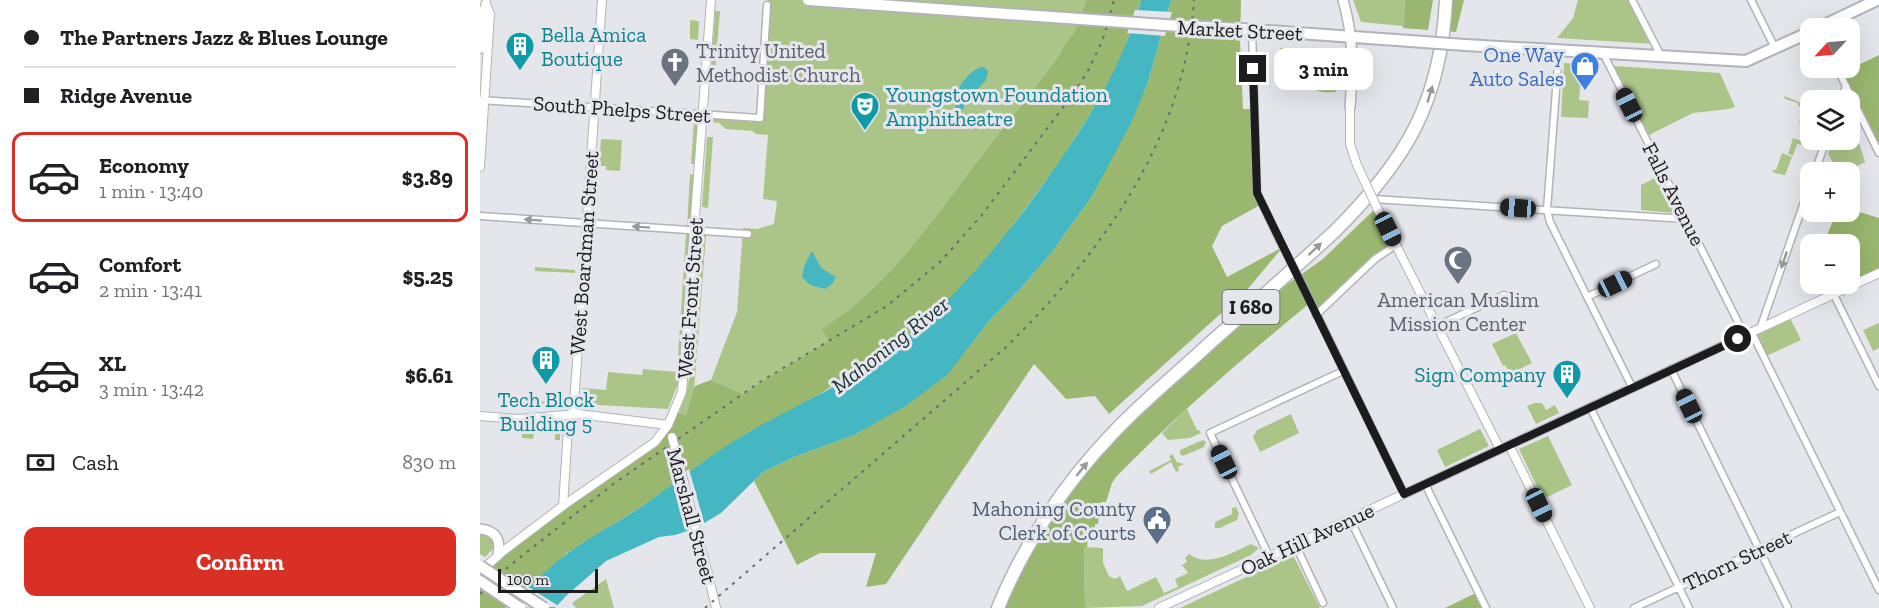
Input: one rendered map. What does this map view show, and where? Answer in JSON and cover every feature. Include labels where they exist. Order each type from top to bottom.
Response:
[{"type":"highway","name":"I 680","points":[[998,608],[1006,589],[1049,513],[1073,480],[1113,433],[1333,233],[1393,166],[1417,126],[1427,104],[1437,71],[1446,0]]},
{"type":"main road","name":"Market Street","points":[[807,0],[1465,45],[1746,61],[1800,37]]},
{"type":"main road","points":[[1343,0],[1351,37],[1353,60],[1350,107]]},
{"type":"main road","points":[[1839,18],[1875,1]]},
{"type":"main road","points":[[480,529],[496,534],[500,546],[498,555]]},
{"type":"main road","points":[[480,566],[544,608]]},
{"type":"main road","points":[[480,581],[520,608]]},
{"type":"street","name":"West Boardman Street","points":[[563,506],[568,429],[572,414],[602,0]]},
{"type":"street","name":"West Front Street","points":[[480,572],[498,555],[563,506],[655,442],[668,425],[684,383],[711,0]]},
{"type":"street","points":[[1632,0],[1661,56]]},
{"type":"street","points":[[1751,0],[1776,49]]},
{"type":"street","points":[[480,49],[482,15],[486,2]]},
{"type":"street","points":[[480,167],[482,100],[490,14],[486,2]]},
{"type":"street","name":"South Phelps Street","points":[[482,100],[760,118],[767,5]]},
{"type":"street","points":[[1246,29],[1257,193],[1404,494]]},
{"type":"street","points":[[1558,50],[1547,210],[1550,222],[1632,387]]},
{"type":"street","name":"Falls Avenue","points":[[1602,52],[1686,219],[1752,333],[1879,590]]},
{"type":"street","points":[[1842,78],[1879,153]]},
{"type":"street","points":[[1844,90],[1846,86]]},
{"type":"street","points":[[1350,107],[1350,144],[1357,165],[1500,449]]},
{"type":"street","points":[[1373,199],[1686,219]]},
{"type":"street","points":[[1752,333],[1800,211]]},
{"type":"street","points":[[480,216],[748,234]]},
{"type":"street","points":[[1316,315],[1376,259],[1396,245]]},
{"type":"street","points":[[1587,297],[1656,264]]},
{"type":"street","name":"Oak Hill Avenue","points":[[1159,608],[1879,273]]},
{"type":"street","points":[[1437,326],[1504,295]]},
{"type":"street","points":[[1834,295],[1879,386]]},
{"type":"street","points":[[1671,369],[1788,608]]},
{"type":"street","points":[[1269,556],[1210,433],[1344,371]]},
{"type":"street","points":[[1590,407],[1689,608]]},
{"type":"street","points":[[480,416],[518,419],[572,414],[668,425]]},
{"type":"street","name":"Marshall Street","points":[[668,425],[716,608]]},
{"type":"street","points":[[1509,445],[1590,608]]},
{"type":"street","points":[[1425,484],[1486,608]]},
{"type":"street","name":"Thorn Street","points":[[1634,608],[1840,512]]},
{"type":"street","points":[[1350,519],[1393,608]]},
{"type":"street","points":[[1295,544],[1323,603]]},
{"type":"green space","points":[[768,0],[1141,0],[1003,239],[743,394],[711,380],[737,312],[743,228],[757,229],[774,224],[777,201],[763,199],[768,135],[726,129],[719,123],[712,122],[712,115],[760,118]]},
{"type":"green space","points":[[1087,0],[1141,0],[1121,59],[1096,105],[1062,158],[1003,239],[969,280],[934,314],[889,351],[805,403],[750,432],[641,507],[566,554],[508,608],[480,608],[480,572],[655,442],[674,411],[686,415],[695,386],[711,380],[743,394],[829,341],[822,329],[866,296],[886,277],[922,235],[1061,53],[1075,32]]},
{"type":"green space","points":[[1171,0],[1241,0],[1243,109],[1254,109],[1257,193],[1262,204],[1222,226],[1212,246],[1227,277],[1283,247],[1246,291],[1109,414],[1095,396],[1066,399],[1034,364],[886,584],[866,587],[876,553],[820,553],[797,565],[754,481],[763,472],[794,457],[854,435],[946,375],[989,321],[1052,252],[1092,196],[1148,82]]},
{"type":"green space","points":[[1353,0],[1405,0],[1403,26],[1361,22]]},
{"type":"green space","points":[[1405,0],[1433,0],[1428,30],[1403,28]]},
{"type":"green space","points":[[1446,0],[1464,0],[1456,32],[1444,31]]},
{"type":"green space","points":[[1578,0],[1632,0],[1655,44],[1557,38],[1573,18]]},
{"type":"green space","points":[[715,11],[720,11],[715,73],[711,73]]},
{"type":"green space","points":[[690,20],[699,21],[698,40],[690,39]]},
{"type":"green space","points":[[1280,48],[1342,50],[1341,80],[1336,92],[1316,89],[1311,66],[1280,66]]},
{"type":"green space","points":[[1879,55],[1879,153],[1860,115],[1860,90],[1848,90],[1842,78],[1860,78],[1860,64]]},
{"type":"green space","points":[[1564,63],[1582,64],[1579,100],[1589,101],[1588,118],[1561,117]]},
{"type":"green space","points":[[1614,66],[1720,73],[1735,107],[1693,113],[1649,135]]},
{"type":"green space","points":[[1784,96],[1800,102],[1800,107],[1798,103],[1785,99]]},
{"type":"green space","points":[[694,120],[698,120],[695,164],[691,164]]},
{"type":"green space","points":[[707,137],[713,137],[708,208],[702,207]]},
{"type":"green space","points":[[1793,138],[1800,140],[1800,145],[1797,144],[1793,156],[1788,154]]},
{"type":"green space","points":[[601,139],[622,140],[620,171],[606,170],[606,166],[599,166]]},
{"type":"green space","points":[[1860,146],[1865,162],[1860,164],[1860,162],[1832,162],[1828,154],[1829,150],[1860,150]]},
{"type":"green space","points":[[1782,153],[1792,157],[1785,175],[1774,173],[1772,170],[1776,170]]},
{"type":"green space","points":[[690,174],[695,175],[691,227],[687,226]]},
{"type":"green space","points":[[1657,177],[1674,213],[1641,210],[1641,185]]},
{"type":"green space","points":[[1377,207],[1396,245],[1387,250],[1316,315],[1310,303],[1187,409],[1116,477],[1106,502],[1101,502],[1098,524],[1095,524],[1095,529],[1089,529],[1087,547],[1084,547],[1085,608],[998,608],[1006,589],[1096,452],[1238,319],[1323,259]]},
{"type":"green space","points":[[1860,212],[1879,218],[1879,273],[1860,282],[1860,234],[1827,234],[1833,222],[1860,222]]},
{"type":"green space","points":[[686,234],[691,234],[685,329],[678,384],[668,409],[581,404],[582,388],[606,390],[608,372],[642,375],[643,369],[677,372]]},
{"type":"green space","points":[[700,235],[706,235],[694,391],[686,415],[679,413],[690,373]]},
{"type":"green space","points":[[535,267],[575,270],[575,273],[535,271]]},
{"type":"green space","points":[[1789,316],[1801,340],[1764,357],[1752,333]]},
{"type":"green space","points":[[1879,323],[1879,348],[1873,351],[1863,330]]},
{"type":"green space","points":[[1516,333],[1532,363],[1510,374],[1505,365],[1503,366],[1492,344]]},
{"type":"green space","points":[[523,400],[563,403],[562,406],[523,410]]},
{"type":"green space","points":[[1542,403],[1546,410],[1555,405],[1559,413],[1536,424],[1527,406]]},
{"type":"green space","points":[[1187,409],[1197,430],[1201,433],[1190,438],[1168,440],[1162,433]]},
{"type":"green space","points":[[1291,414],[1299,433],[1260,452],[1253,437],[1257,430]]},
{"type":"green space","points":[[1480,429],[1489,446],[1445,467],[1437,450]]},
{"type":"green space","points":[[554,430],[560,433],[560,440],[555,440],[555,434],[534,433],[533,439],[522,438],[522,432]]},
{"type":"green space","points":[[1548,436],[1572,485],[1543,499],[1519,449]]},
{"type":"green space","points":[[1203,440],[1206,442],[1204,447],[1183,456],[1180,454],[1180,450]]},
{"type":"green space","points":[[1172,454],[1177,462],[1184,464],[1178,467],[1179,471],[1176,472],[1171,462],[1151,474],[1149,471],[1171,460],[1169,456]]},
{"type":"green space","points":[[1236,507],[1239,514],[1237,520],[1215,528],[1215,522],[1232,514],[1232,508]]},
{"type":"green space","points":[[480,534],[489,534],[495,541],[493,549],[485,557],[480,554]]},
{"type":"green space","points":[[1251,544],[1259,548],[1251,555],[1142,606],[1085,608],[1084,547],[1103,548],[1103,563],[1109,576],[1115,579],[1120,576],[1127,591],[1156,577],[1164,593],[1178,587],[1175,579],[1188,573],[1182,565],[1187,562],[1185,558],[1189,554],[1204,560],[1220,558]]},
{"type":"green space","points":[[1293,555],[1320,608],[1180,608],[1289,557]]},
{"type":"green space","points":[[606,579],[614,608],[576,608],[572,603]]},
{"type":"green space","points":[[1478,592],[1486,608],[1445,608]]},
{"type":"water","points":[[1141,0],[1171,0],[1148,82],[1131,123],[1092,196],[1052,252],[989,321],[947,375],[904,407],[854,435],[794,457],[763,472],[721,513],[696,528],[675,535],[659,537],[606,561],[555,608],[508,608],[552,566],[577,547],[641,507],[735,441],[840,383],[891,350],[957,291],[1031,201],[1078,134],[1114,70]]},
{"type":"water","points":[[981,67],[988,71],[986,80],[967,100],[960,115],[955,102],[959,88],[969,75]]},
{"type":"water","points":[[812,251],[821,268],[836,277],[825,289],[810,285],[802,277],[805,264]]},
{"type":"pier","points":[[1135,10],[1172,12],[1165,36],[1127,33]]},
{"type":"pier","points":[[689,469],[705,526],[689,534],[674,479]]},
{"type":"pier","points":[[527,586],[560,607],[505,608]]},
{"type":"railway","points":[[480,594],[508,567],[612,485],[760,382],[887,306],[941,261],[981,216],[1074,93],[1089,69],[1103,39],[1114,0]]},
{"type":"railway","points":[[705,608],[1005,348],[1074,274],[1105,233],[1132,191],[1156,146],[1174,100],[1187,51],[1194,0]]},
{"type":"place","name":"Bella Amica Boutique","points":[[520,72]]},
{"type":"place","name":"Trinity United Methodist Church","points":[[675,88]]},
{"type":"place","name":"One Way Auto Sales","points":[[1585,92]]},
{"type":"place","name":"Youngstown Foundation Amphitheatre","points":[[865,132]]},
{"type":"place","name":"American Muslim Mission Center","points":[[1458,286]]},
{"type":"place","name":"Tech Block Building 5","points":[[546,386]]},
{"type":"place","name":"Sign Company","points":[[1567,400]]},
{"type":"place","name":"Mahoning County Clerk of Courts","points":[[1157,546]]},
{"type":"route","points":[[1253,69],[1257,193],[1404,494],[1738,339]]},
{"type":"water label","name":"Mahoning River","points":[[890,345]]}]
